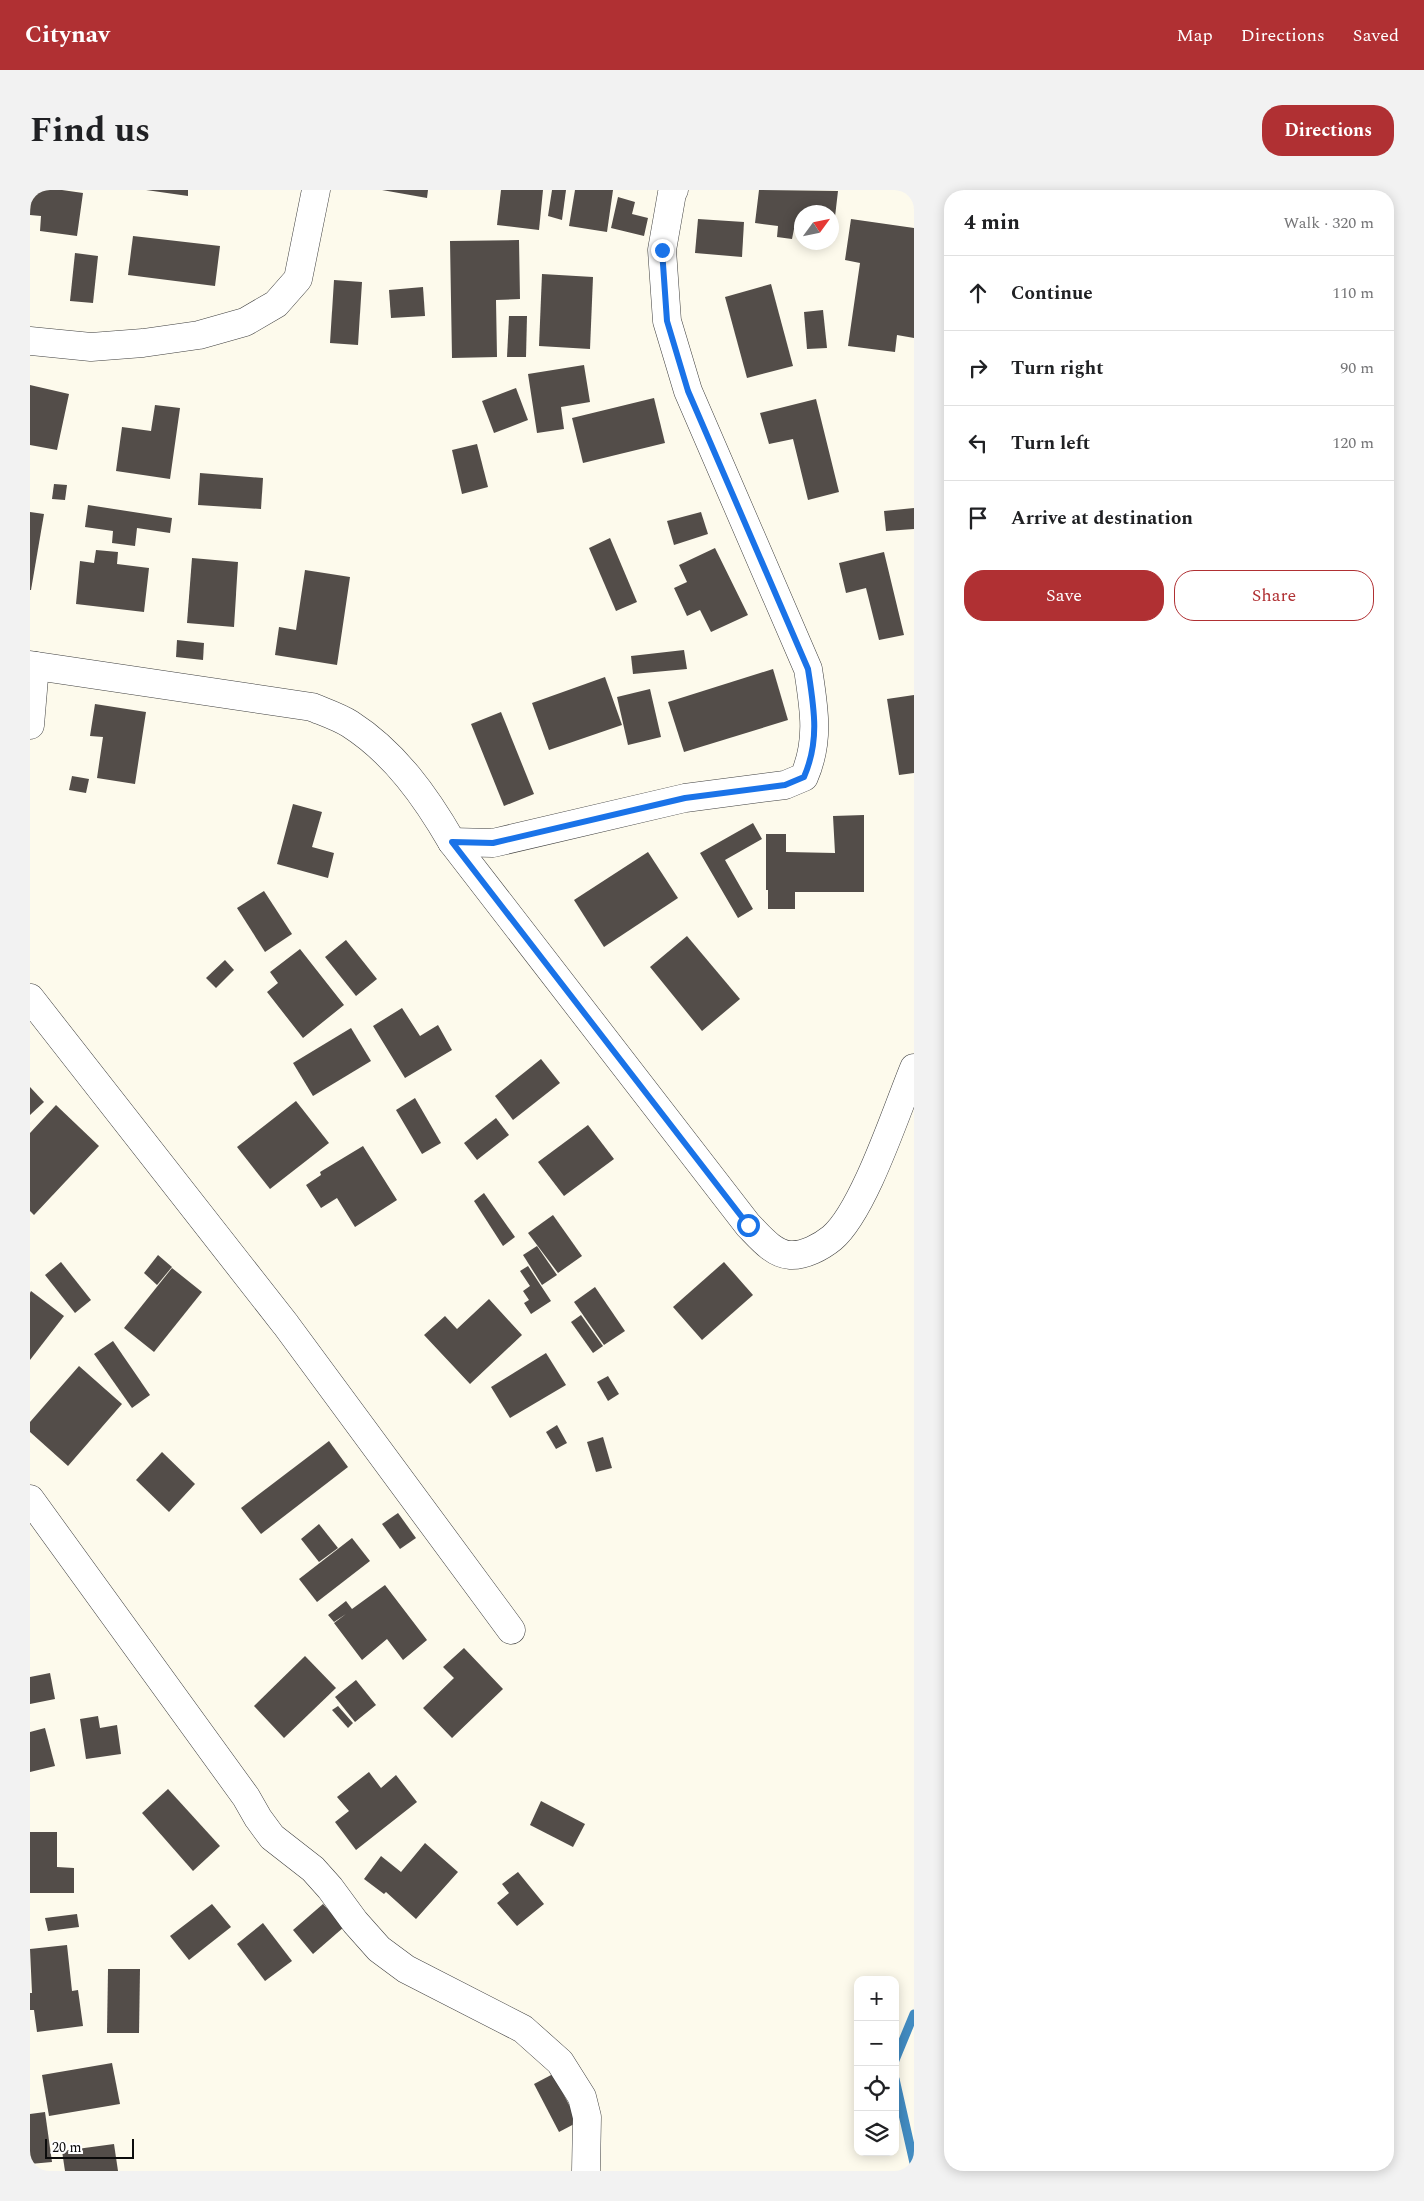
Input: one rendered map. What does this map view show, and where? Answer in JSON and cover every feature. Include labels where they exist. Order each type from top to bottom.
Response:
[{"type":"street","points":[[30,341],[91,347],[144,343],[199,335],[245,322],[276,304],[298,279],[316,190]]},
{"type":"street","points":[[452,842],[493,843],[685,798],[785,785],[804,777],[813,757],[815,714],[808,669],[688,391],[667,321],[662,250],[674,190]]},
{"type":"street","points":[[30,725],[33,665],[312,707],[350,724],[394,760],[430,805],[452,842],[748,1225],[768,1246],[789,1255],[806,1253],[832,1238],[850,1214],[868,1180],[914,1068]]},
{"type":"street","points":[[30,998],[286,1325],[512,1630]]},
{"type":"street","points":[[30,1499],[246,1797],[272,1837],[313,1869],[380,1950],[406,1969],[523,2029],[560,2062],[582,2097],[587,2117],[586,2171]]},
{"type":"building","points":[[31,190],[62,190],[83,193],[77,236],[40,231],[41,216],[30,215]]},
{"type":"building","points":[[146,190],[188,190],[188,196]]},
{"type":"building","points":[[382,190],[428,190],[427,198]]},
{"type":"building","points":[[501,190],[543,190],[539,230],[497,225]]},
{"type":"building","points":[[552,190],[566,190],[562,220],[548,216]]},
{"type":"building","points":[[575,190],[613,190],[607,232],[569,226]]},
{"type":"building","points":[[759,190],[838,191],[836,205],[794,205],[792,239],[777,237],[778,226],[755,223]]},
{"type":"building","points":[[618,197],[635,202],[632,214],[648,218],[644,236],[611,228]]},
{"type":"building","points":[[698,219],[744,222],[742,257],[695,253]]},
{"type":"building","points":[[851,219],[914,228],[914,338],[897,335],[895,352],[848,346],[860,263],[845,260]]},
{"type":"building","points":[[133,236],[220,246],[215,286],[128,275]]},
{"type":"building","points":[[519,240],[520,299],[496,300],[497,357],[452,358],[450,241]]},
{"type":"building","points":[[75,253],[98,256],[93,303],[70,301]]},
{"type":"building","points":[[542,274],[593,277],[590,349],[539,346]]},
{"type":"building","points":[[334,280],[362,282],[358,345],[330,343]]},
{"type":"building","points":[[771,284],[793,366],[747,378],[725,297]]},
{"type":"building","points":[[423,287],[425,316],[391,318],[389,290]]},
{"type":"building","points":[[823,310],[827,348],[807,349],[804,312]]},
{"type":"building","points":[[509,316],[527,316],[526,357],[507,357]]},
{"type":"building","points":[[584,365],[590,402],[561,407],[564,429],[537,433],[528,374]]},
{"type":"building","points":[[30,385],[69,394],[57,450],[30,445]]},
{"type":"building","points":[[516,388],[528,420],[494,433],[482,401]]},
{"type":"building","points":[[654,398],[665,443],[583,463],[572,418]]},
{"type":"building","points":[[816,399],[839,492],[808,500],[793,439],[769,444],[760,413]]},
{"type":"building","points":[[155,405],[180,408],[170,479],[116,471],[122,427],[151,431]]},
{"type":"building","points":[[477,444],[488,487],[462,494],[452,450]]},
{"type":"building","points":[[200,473],[263,478],[261,509],[198,505]]},
{"type":"building","points":[[54,484],[67,485],[65,500],[52,499]]},
{"type":"building","points":[[88,505],[172,518],[170,533],[137,528],[135,546],[112,543],[113,531],[85,527]]},
{"type":"building","points":[[914,508],[914,529],[886,531],[884,511]]},
{"type":"building","points":[[30,512],[44,514],[31,590],[30,590]]},
{"type":"building","points":[[701,512],[708,534],[674,545],[667,521]]},
{"type":"building","points":[[610,538],[637,602],[616,611],[589,548]]},
{"type":"building","points":[[715,548],[748,615],[711,632],[700,610],[687,616],[674,588],[687,582],[679,565]]},
{"type":"building","points":[[96,550],[118,552],[117,564],[149,568],[144,612],[76,604],[80,561],[94,563]]},
{"type":"building","points":[[884,552],[904,635],[879,640],[866,588],[846,593],[839,563]]},
{"type":"building","points":[[192,558],[238,562],[234,627],[187,623]]},
{"type":"building","points":[[305,570],[350,577],[337,665],[275,655],[279,627],[296,630]]},
{"type":"building","points":[[177,640],[204,643],[203,660],[176,657]]},
{"type":"building","points":[[684,650],[687,669],[633,674],[631,656]]},
{"type":"building","points":[[773,669],[788,720],[684,752],[668,702]]},
{"type":"building","points":[[605,677],[622,725],[549,750],[532,703]]},
{"type":"building","points":[[650,689],[661,737],[628,745],[617,697]]},
{"type":"building","points":[[914,695],[914,773],[899,775],[887,699]]},
{"type":"building","points":[[95,704],[146,712],[135,784],[97,778],[103,737],[90,736]]},
{"type":"building","points":[[501,712],[534,794],[504,806],[471,724]]},
{"type":"building","points":[[72,776],[89,779],[86,793],[69,790]]},
{"type":"building","points":[[293,804],[322,812],[312,847],[334,853],[328,878],[277,864]]},
{"type":"building","points":[[864,815],[864,892],[795,892],[795,909],[768,909],[766,834],[786,834],[786,852],[835,853],[833,816]]},
{"type":"building","points":[[753,823],[762,839],[725,860],[753,909],[738,918],[700,853]]},
{"type":"building","points":[[648,852],[678,898],[604,947],[574,900]]},
{"type":"building","points":[[264,891],[292,934],[265,952],[237,908]]},
{"type":"building","points":[[687,936],[740,999],[702,1031],[650,967]]},
{"type":"building","points":[[346,940],[377,979],[356,996],[325,957]]},
{"type":"building","points":[[300,949],[344,1005],[303,1038],[267,992],[278,983],[270,972]]},
{"type":"building","points":[[225,960],[234,970],[216,988],[206,978]]},
{"type":"building","points":[[402,1008],[420,1036],[438,1025],[452,1050],[405,1078],[373,1026]]},
{"type":"building","points":[[351,1028],[371,1061],[313,1096],[293,1063]]},
{"type":"building","points":[[541,1059],[560,1083],[513,1120],[495,1096]]},
{"type":"building","points":[[30,1087],[44,1102],[30,1115]]},
{"type":"building","points":[[415,1098],[441,1143],[422,1154],[396,1110]]},
{"type":"building","points":[[296,1101],[329,1143],[270,1189],[237,1147]]},
{"type":"building","points":[[56,1105],[99,1146],[34,1215],[30,1211],[30,1133]]},
{"type":"building","points":[[496,1118],[509,1135],[477,1160],[464,1143]]},
{"type":"building","points":[[588,1125],[614,1159],[564,1196],[538,1162]]},
{"type":"building","points":[[363,1146],[397,1200],[355,1227],[337,1198],[321,1208],[306,1185],[321,1175],[320,1172]]},
{"type":"building","points":[[484,1193],[515,1237],[503,1246],[474,1201]]},
{"type":"building","points":[[553,1215],[582,1256],[558,1273],[528,1233]]},
{"type":"building","points":[[537,1246],[557,1275],[542,1285],[523,1255]]},
{"type":"building","points":[[158,1255],[172,1267],[157,1285],[144,1273]]},
{"type":"building","points":[[61,1262],[91,1300],[75,1313],[45,1275]]},
{"type":"building","points":[[724,1262],[753,1295],[702,1340],[673,1307]]},
{"type":"building","points":[[528,1266],[551,1301],[531,1314],[524,1303],[529,1300],[523,1291],[530,1286],[520,1271]]},
{"type":"building","points":[[172,1268],[202,1292],[154,1352],[124,1328]]},
{"type":"building","points":[[595,1287],[625,1331],[604,1345],[574,1302]]},
{"type":"building","points":[[31,1291],[64,1316],[30,1360],[30,1293]]},
{"type":"building","points":[[489,1299],[522,1335],[470,1384],[424,1335],[445,1316],[457,1329]]},
{"type":"building","points":[[581,1315],[603,1346],[593,1353],[571,1322]]},
{"type":"building","points":[[113,1341],[150,1395],[132,1408],[94,1354]]},
{"type":"building","points":[[546,1353],[566,1385],[510,1418],[491,1387]]},
{"type":"building","points":[[79,1366],[122,1404],[68,1466],[30,1432],[30,1422]]},
{"type":"building","points":[[608,1376],[619,1394],[608,1401],[597,1382]]},
{"type":"building","points":[[557,1425],[567,1443],[556,1449],[546,1432]]},
{"type":"building","points":[[603,1437],[612,1468],[596,1472],[587,1442]]},
{"type":"building","points":[[329,1441],[348,1467],[261,1534],[241,1508]]},
{"type":"building","points":[[162,1452],[195,1484],[169,1512],[136,1480]]},
{"type":"building","points":[[398,1513],[416,1538],[400,1549],[382,1524]]},
{"type":"building","points":[[319,1524],[338,1548],[319,1562],[301,1539]]},
{"type":"building","points":[[352,1538],[370,1561],[317,1602],[299,1579]]},
{"type":"building","points":[[385,1585],[427,1640],[403,1660],[387,1639],[362,1660],[334,1623],[346,1614],[334,1622],[328,1615],[346,1601],[352,1609]]},
{"type":"building","points":[[464,1648],[503,1689],[452,1738],[423,1708],[454,1678],[443,1667]]},
{"type":"building","points":[[305,1656],[336,1688],[284,1738],[254,1706]]},
{"type":"building","points":[[50,1673],[55,1699],[30,1704],[30,1677]]},
{"type":"building","points":[[356,1680],[376,1705],[355,1722],[335,1697]]},
{"type":"building","points":[[338,1706],[353,1723],[348,1728],[332,1710]]},
{"type":"building","points":[[98,1716],[100,1728],[117,1725],[121,1754],[86,1759],[80,1719]]},
{"type":"building","points":[[45,1728],[55,1766],[30,1772],[30,1732]]},
{"type":"building","points":[[369,1772],[381,1788],[396,1775],[417,1802],[356,1850],[335,1822],[349,1811],[337,1797]]},
{"type":"building","points":[[168,1789],[220,1846],[193,1871],[142,1813]]},
{"type":"building","points":[[541,1801],[585,1824],[573,1847],[530,1825]]},
{"type":"building","points":[[30,1832],[57,1832],[57,1867],[74,1868],[74,1893],[30,1893]]},
{"type":"building","points":[[425,1843],[458,1872],[416,1919],[386,1892],[384,1894],[364,1879],[381,1856],[401,1872]]},
{"type":"building","points":[[518,1872],[544,1904],[517,1926],[497,1903],[509,1893],[502,1884]]},
{"type":"building","points":[[212,1904],[231,1927],[189,1960],[170,1936]]},
{"type":"building","points":[[323,1904],[344,1927],[313,1954],[293,1930]]},
{"type":"building","points":[[77,1914],[79,1927],[48,1931],[45,1918]]},
{"type":"building","points":[[263,1923],[292,1961],[265,1981],[237,1944]]},
{"type":"building","points":[[67,1945],[72,1991],[78,1990],[83,2026],[37,2032],[34,2010],[30,2010],[30,1993],[32,1993],[30,1949]]},
{"type":"building","points":[[108,1969],[140,1969],[139,2033],[107,2033]]},
{"type":"building","points":[[112,2063],[120,2104],[49,2116],[42,2075]]},
{"type":"building","points":[[553,2074],[578,2122],[559,2132],[534,2084]]},
{"type":"building","points":[[45,2112],[52,2162],[30,2164],[30,2114]]},
{"type":"building","points":[[114,2144],[118,2171],[65,2171],[62,2151]]},
{"type":"waterway","points":[[899,2050],[914,2014]]},
{"type":"waterway","points":[[899,2097],[914,2163]]},
{"type":"route","points":[[662,250],[667,321],[688,391],[808,669],[815,714],[813,757],[804,777],[785,785],[685,798],[493,843],[452,842],[748,1225]]}]
